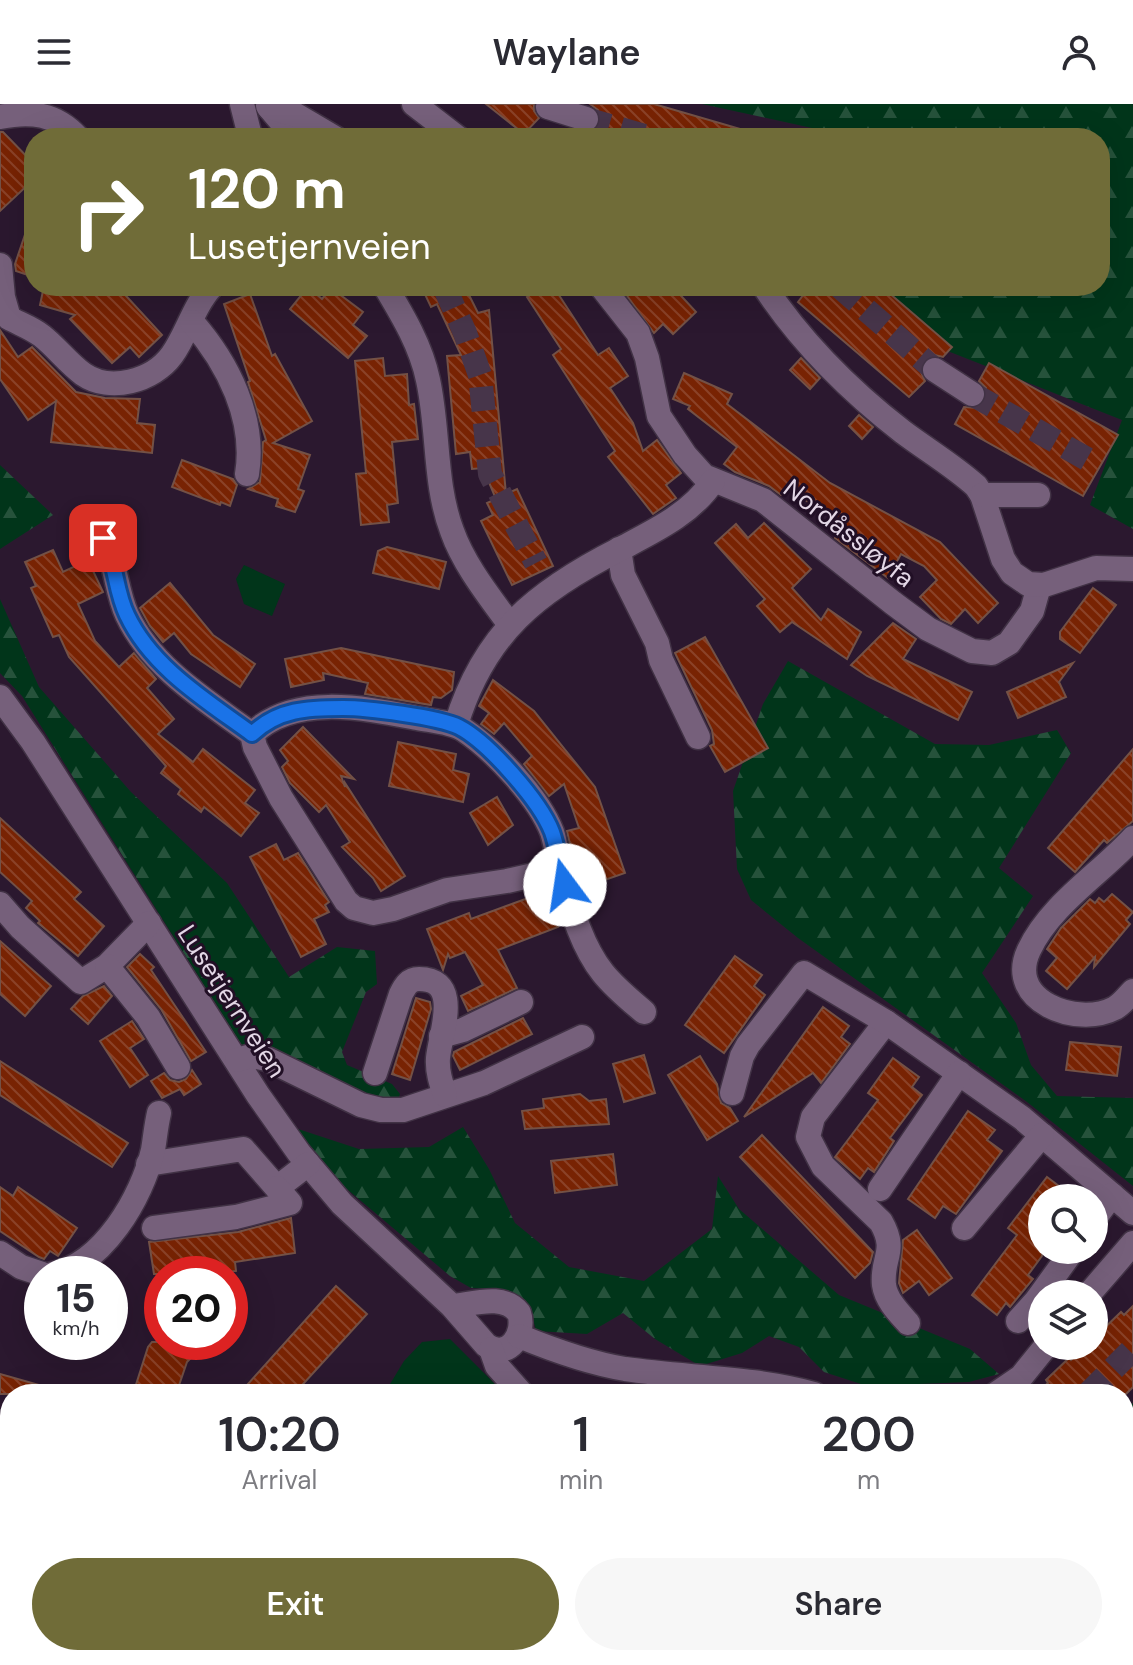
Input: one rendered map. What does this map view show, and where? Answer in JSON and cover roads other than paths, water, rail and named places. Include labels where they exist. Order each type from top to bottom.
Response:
[{"type":"street","points":[[242,104],[248,128]]},
{"type":"street","points":[[414,104],[445,128]]},
{"type":"street","points":[[267,106],[286,128]]},
{"type":"street","points":[[267,106],[296,115],[318,128]]},
{"type":"street","points":[[548,107],[586,119]]},
{"type":"street","points":[[0,117],[30,113],[43,115],[67,128]]},
{"type":"street","points":[[0,265],[9,318],[38,333],[77,369],[97,381],[119,383],[158,370],[170,359],[192,322],[203,296]]},
{"type":"street","points":[[391,296],[414,337],[428,378],[443,494],[452,531],[468,564],[510,625]]},
{"type":"street","name":"Nordåssløyfa","points":[[609,296],[638,333],[647,358],[659,416],[685,455],[713,481],[763,500],[928,629],[972,651],[992,653],[1009,643],[1032,611],[1039,586]]},
{"type":"street","points":[[771,296],[814,352],[888,420],[968,479],[982,495],[994,538],[1006,566],[1020,580],[1039,586],[1096,568],[1133,569]]},
{"type":"street","points":[[192,322],[212,347],[240,403],[250,444],[247,474]]},
{"type":"street","points":[[935,370],[972,394]]},
{"type":"street","points":[[456,725],[482,663],[496,639],[510,625],[547,591],[650,534],[692,506],[713,481]]},
{"type":"street","points":[[982,495],[1038,495]]},
{"type":"street","points":[[103,538],[120,600],[131,623],[148,648],[177,678],[252,734],[255,747],[291,815],[342,895],[354,908],[373,913],[447,890],[560,869]]},
{"type":"street","points":[[619,549],[623,575],[698,737]]},
{"type":"street","name":"Lusetjernveien","points":[[0,697],[33,742],[237,1060],[308,1164],[356,1218],[452,1306],[491,1349],[497,1366],[513,1384]]},
{"type":"street","points":[[252,734],[265,721],[281,714],[333,708],[379,711],[456,725],[514,775],[530,797],[552,833],[560,869],[583,936],[601,971],[644,1012]]},
{"type":"street","points":[[1133,838],[1049,923],[1029,949],[1024,970],[1033,996],[1042,1003],[1071,1013],[1094,1013],[1114,1008],[1133,991]]},
{"type":"street","points":[[0,904],[20,927],[81,982],[107,966],[149,923]]},
{"type":"street","points":[[107,966],[148,1017],[178,1067]]},
{"type":"street","points":[[732,1093],[748,1045],[804,973],[886,1022],[959,1073],[1042,1135],[1133,1213]]},
{"type":"street","points":[[375,1073],[401,994],[406,985],[424,979],[435,983],[447,1001],[437,1066],[445,1095]]},
{"type":"street","points":[[441,1036],[463,1030],[521,1002]]},
{"type":"street","points":[[886,1022],[821,1106],[809,1126],[808,1137],[823,1166],[881,1222],[887,1233],[890,1250],[884,1285],[908,1323]]},
{"type":"street","points":[[237,1060],[251,1056],[275,1062],[338,1095],[381,1110],[413,1108],[484,1083],[582,1037]]},
{"type":"street","points":[[880,1189],[959,1073]]},
{"type":"street","points":[[90,1256],[103,1245],[130,1203],[148,1164],[159,1113]]},
{"type":"street","points":[[964,1228],[1042,1135]]},
{"type":"street","points":[[148,1164],[243,1149],[290,1203],[236,1217],[154,1228]]},
{"type":"street","points":[[277,1188],[308,1164]]},
{"type":"street","points":[[1108,1200],[1112,1195]]},
{"type":"street","points":[[1101,1280],[1133,1243]]},
{"type":"street","points":[[0,1253],[24,1268]]},
{"type":"street","points":[[1018,1321],[1063,1264]]},
{"type":"street","points":[[452,1306],[497,1301],[507,1303],[519,1313],[519,1336],[508,1348],[491,1349]]},
{"type":"street","points":[[519,1336],[623,1368],[766,1384]]},
{"type":"street","points":[[1011,1384],[1035,1360]]},
{"type":"tunnel","points":[[586,119],[617,128]]},
{"type":"tunnel","points":[[448,296],[480,375],[490,474],[536,563]]},
{"type":"tunnel","points":[[850,296],[935,370]]},
{"type":"tunnel","points":[[972,394],[1094,463]]},
{"type":"tunnel","points":[[1098,1384],[1133,1349]]}]
